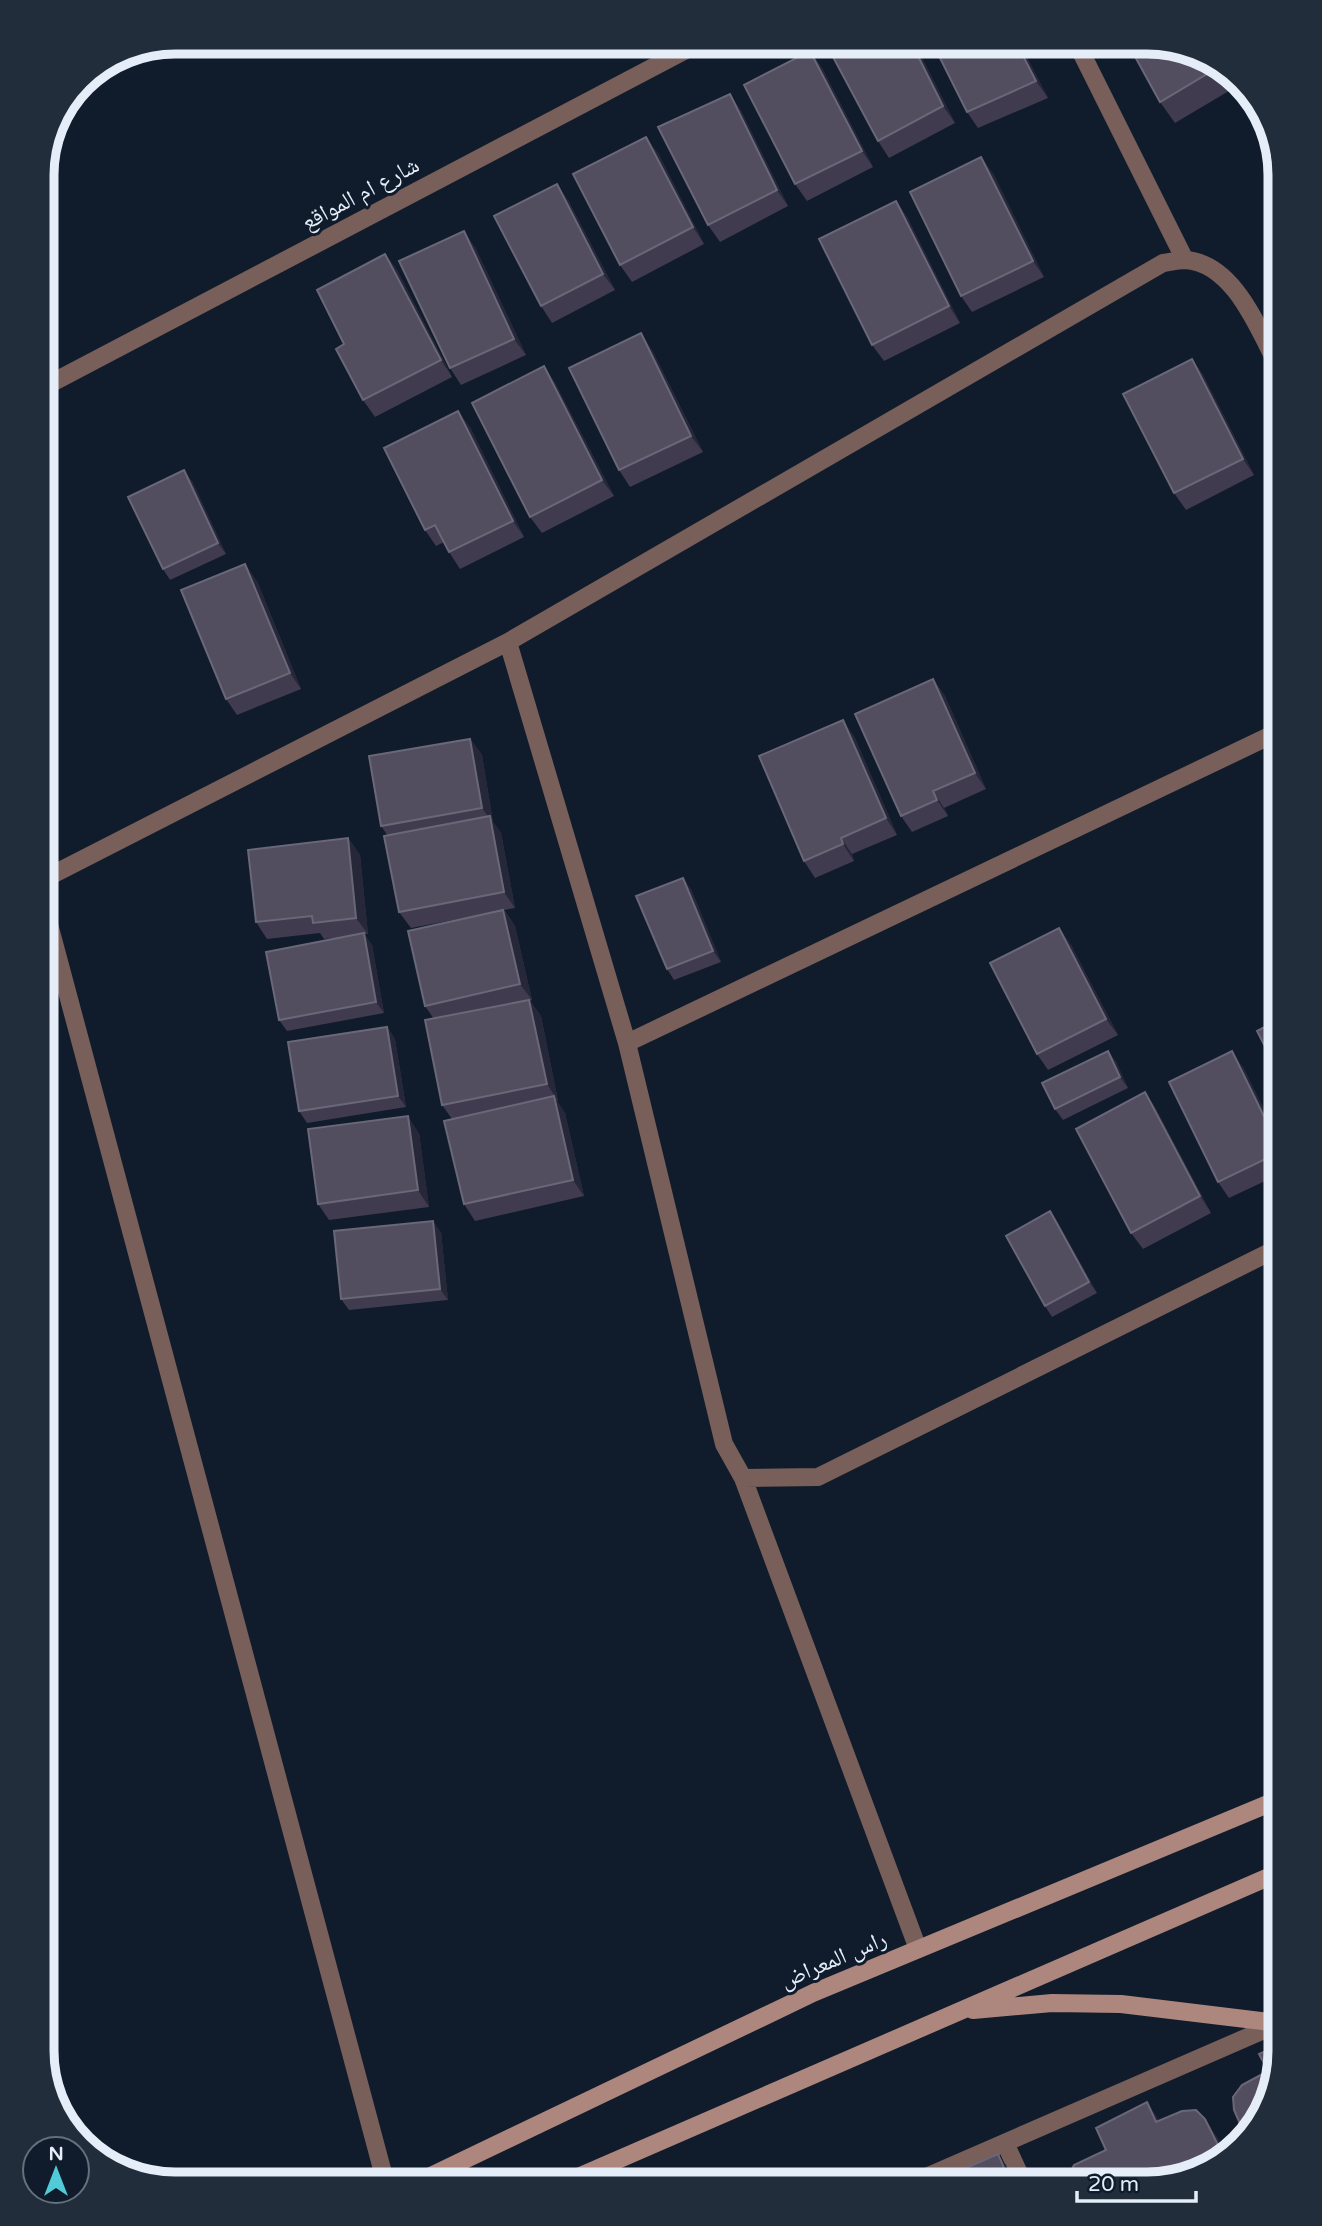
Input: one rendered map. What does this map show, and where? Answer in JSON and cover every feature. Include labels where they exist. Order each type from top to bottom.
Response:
[{"type":"street","name":"شارع ام المواقع","points":[[55,381],[677,55]]},
{"type":"street","points":[[1082,55],[1185,260]]},
{"type":"street","points":[[55,874],[508,642],[1163,263],[1185,260],[1207,266],[1225,278],[1239,295],[1268,348]]},
{"type":"street","points":[[508,642],[627,1043],[724,1444],[743,1478],[918,1949]]},
{"type":"street","points":[[627,1043],[1268,737]]},
{"type":"street","points":[[55,945],[383,2171]]},
{"type":"street","points":[[743,1478],[818,1477],[1268,1253]]},
{"type":"street","name":"راس المعراض","points":[[441,2171],[813,1993],[1268,1804]]},
{"type":"street","points":[[591,2171],[1268,1877]]},
{"type":"street","points":[[956,2011],[1052,2003],[1121,2004],[1268,2022]]},
{"type":"street","points":[[938,2172],[1268,2028]]},
{"type":"street","points":[[1005,2143],[1018,2172]]},
{"type":"building","points":[[803,55],[812,55],[862,151],[795,184],[744,85]]},
{"type":"building","points":[[832,55],[917,55],[943,106],[878,141]]},
{"type":"building","points":[[938,55],[1023,55],[1036,81],[967,112]]},
{"type":"building","points":[[1134,55],[1170,57],[1210,72],[1160,102]]},
{"type":"building","points":[[730,94],[777,190],[708,225],[658,127]]},
{"type":"building","points":[[646,137],[693,227],[620,265],[573,174]]},
{"type":"building","points":[[981,157],[1033,261],[961,296],[910,192]]},
{"type":"building","points":[[557,184],[603,274],[541,306],[494,216]]},
{"type":"building","points":[[896,201],[949,306],[872,345],[819,239]]},
{"type":"building","points":[[464,231],[514,339],[450,368],[399,261]]},
{"type":"building","points":[[385,254],[441,360],[363,400],[336,349],[344,344],[317,290]]},
{"type":"building","points":[[641,333],[691,436],[619,470],[569,368]]},
{"type":"building","points":[[1192,359],[1243,459],[1174,493],[1123,394]]},
{"type":"building","points":[[544,366],[602,480],[530,517],[472,403]]},
{"type":"building","points":[[458,411],[513,521],[449,552],[435,525],[425,530],[384,448]]},
{"type":"building","points":[[184,470],[218,543],[163,569],[128,497]]},
{"type":"building","points":[[245,564],[290,673],[226,699],[181,590]]},
{"type":"building","points":[[933,679],[975,773],[933,791],[937,800],[901,816],[855,714]]},
{"type":"building","points":[[843,720],[886,818],[841,838],[843,844],[804,861],[759,756]]},
{"type":"building","points":[[470,739],[482,808],[381,826],[369,756]]},
{"type":"building","points":[[490,816],[504,892],[399,912],[384,836]]},
{"type":"building","points":[[348,838],[356,918],[313,923],[312,916],[256,922],[248,850]]},
{"type":"building","points":[[683,878],[713,951],[667,969],[636,896]]},
{"type":"building","points":[[503,910],[520,984],[425,1006],[408,931]]},
{"type":"building","points":[[1059,928],[1106,1019],[1037,1054],[990,963]]},
{"type":"building","points":[[364,933],[376,1002],[279,1020],[266,952]]},
{"type":"building","points":[[529,1000],[547,1084],[442,1105],[425,1020]]},
{"type":"building","points":[[1268,1025],[1268,1053],[1257,1031]]},
{"type":"building","points":[[387,1027],[398,1096],[299,1111],[288,1042]]},
{"type":"building","points":[[1108,1051],[1120,1077],[1055,1109],[1042,1083]]},
{"type":"building","points":[[1232,1051],[1268,1124],[1268,1158],[1218,1182],[1169,1082]]},
{"type":"building","points":[[1145,1092],[1200,1196],[1131,1233],[1076,1129]]},
{"type":"building","points":[[554,1096],[573,1180],[464,1204],[444,1121]]},
{"type":"building","points":[[408,1116],[418,1190],[318,1204],[308,1129]]},
{"type":"building","points":[[1050,1211],[1089,1282],[1045,1306],[1006,1236]]},
{"type":"building","points":[[433,1221],[440,1289],[341,1299],[334,1231]]},
{"type":"building","points":[[1268,2050],[1267,2068],[1259,2054]]},
{"type":"building","points":[[1266,2072],[1259,2097],[1241,2126],[1234,2110],[1233,2097],[1242,2085]]},
{"type":"building","points":[[1147,2102],[1156,2122],[1182,2111],[1196,2110],[1205,2119],[1219,2147],[1200,2159],[1170,2169],[1146,2172],[1071,2172],[1074,2165],[1106,2150],[1096,2128]]},
{"type":"building","points":[[998,2154],[1006,2172],[957,2172]]}]
